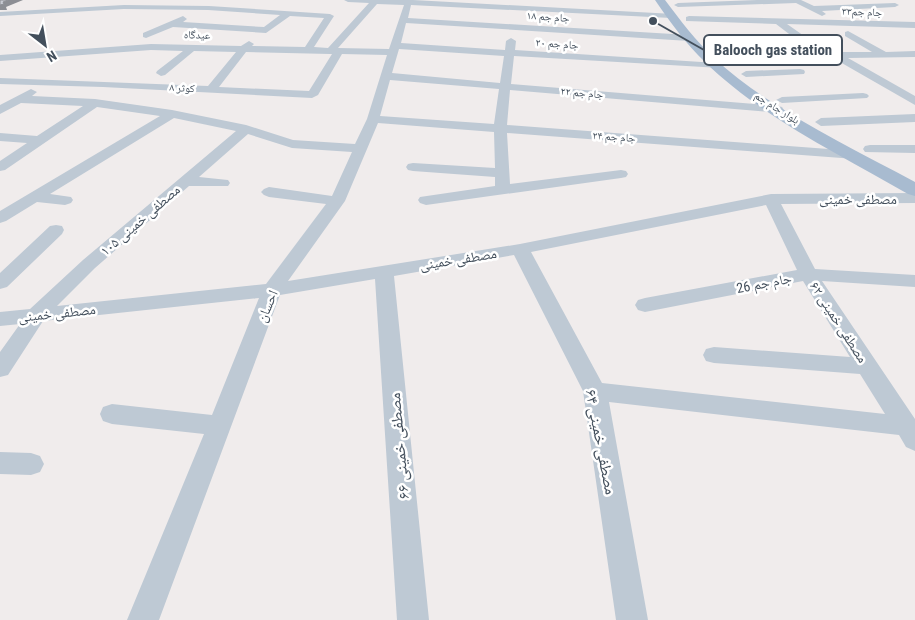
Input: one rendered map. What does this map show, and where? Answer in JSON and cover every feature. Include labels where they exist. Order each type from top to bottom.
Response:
[{"type":"main road","name":"بلوار جام جم","points":[[674,12],[731,66],[780,105],[855,155],[915,190]]},
{"type":"main road","name":"بلوار جام جم","points":[[731,66],[780,105],[821,122],[915,175]]},
{"type":"street","points":[[124,7],[133,0]]},
{"type":"street","points":[[146,35],[227,0]]},
{"type":"street","points":[[348,0],[520,3],[674,12],[763,12]]},
{"type":"street","points":[[783,11],[899,6],[884,0]]},
{"type":"street","points":[[334,51],[375,1]]},
{"type":"street","name":"احسان","points":[[142,620],[272,290],[337,201],[373,119],[404,20],[408,1]]},
{"type":"street","points":[[674,12],[797,1],[838,22]]},
{"type":"street","points":[[503,191],[500,129],[513,26],[520,3]]},
{"type":"street","points":[[0,14],[124,7],[207,8],[330,16],[308,50]]},
{"type":"street","points":[[869,7],[915,25]]},
{"type":"street","name":"جام جم ۱۸","points":[[404,20],[513,26],[674,12]]},
{"type":"street","name":"جام جم۳۳","points":[[674,12],[776,20],[915,25]]},
{"type":"street","points":[[211,90],[243,49],[288,13]]},
{"type":"street","points":[[776,20],[829,55],[915,101]]},
{"type":"street","points":[[171,24],[266,30]]},
{"type":"street","points":[[848,34],[883,54]]},
{"type":"street","name":"عیدگاه","points":[[0,58],[151,47],[334,51],[394,49]]},
{"type":"street","points":[[162,73],[192,48]]},
{"type":"street","name":"جام جم ۲۰","points":[[394,49],[510,53],[731,66]]},
{"type":"street","name":"کوثر ۸","points":[[0,81],[45,84],[103,84],[312,95],[334,51]]},
{"type":"street","points":[[0,81],[57,54]]},
{"type":"street","points":[[731,66],[829,55],[912,55]]},
{"type":"street","points":[[731,66],[800,72]]},
{"type":"street","name":"جام جم ۲۲","points":[[386,76],[780,105],[863,96]]},
{"type":"street","points":[[0,110],[45,84]]},
{"type":"street","points":[[19,99],[95,103],[172,114],[246,129],[292,144],[360,148]]},
{"type":"street","points":[[0,167],[95,103]]},
{"type":"street","points":[[0,218],[172,114]]},
{"type":"street","points":[[821,122],[915,118]]},
{"type":"street","name":"جام جم ۲۴","points":[[373,119],[855,155]]},
{"type":"street","name":"مصطفی خمینی ۱۰۵","points":[[0,369],[38,314],[89,264],[246,129]]},
{"type":"street","points":[[0,137],[40,140]]},
{"type":"street","points":[[870,149],[915,149]]},
{"type":"street","points":[[413,168],[502,173]]},
{"type":"street","points":[[426,200],[621,174]]},
{"type":"street","points":[[186,181],[222,183]]},
{"type":"street","points":[[269,192],[337,201]]},
{"type":"street","points":[[33,198],[65,200]]},
{"type":"street","name":"مصطفی خمینی","points":[[0,319],[272,290],[520,249],[771,199],[915,198]]},
{"type":"street","name":"مصطفی خمینی ۶۲","points":[[771,199],[808,274],[910,433]]},
{"type":"street","points":[[0,283],[56,230]]},
{"type":"street","name":"مصطفی خمینی ۶۴","points":[[520,249],[595,391],[632,620]]},
{"type":"street","name":"مصطفی خمینی ۶۶","points":[[384,271],[413,620]]},
{"type":"street","name":"جام جم 26","points":[[645,305],[808,274],[915,281]]},
{"type":"street","points":[[714,355],[867,366]]},
{"type":"street","points":[[595,391],[910,433]]},
{"type":"street","points":[[112,414],[220,426]]},
{"type":"street","points":[[0,463],[31,464]]},
{"type":"building","points":[[0,0],[8,0],[0,5]]},
{"type":"place","name":"Balooch gas station","points":[[653,21]]}]
